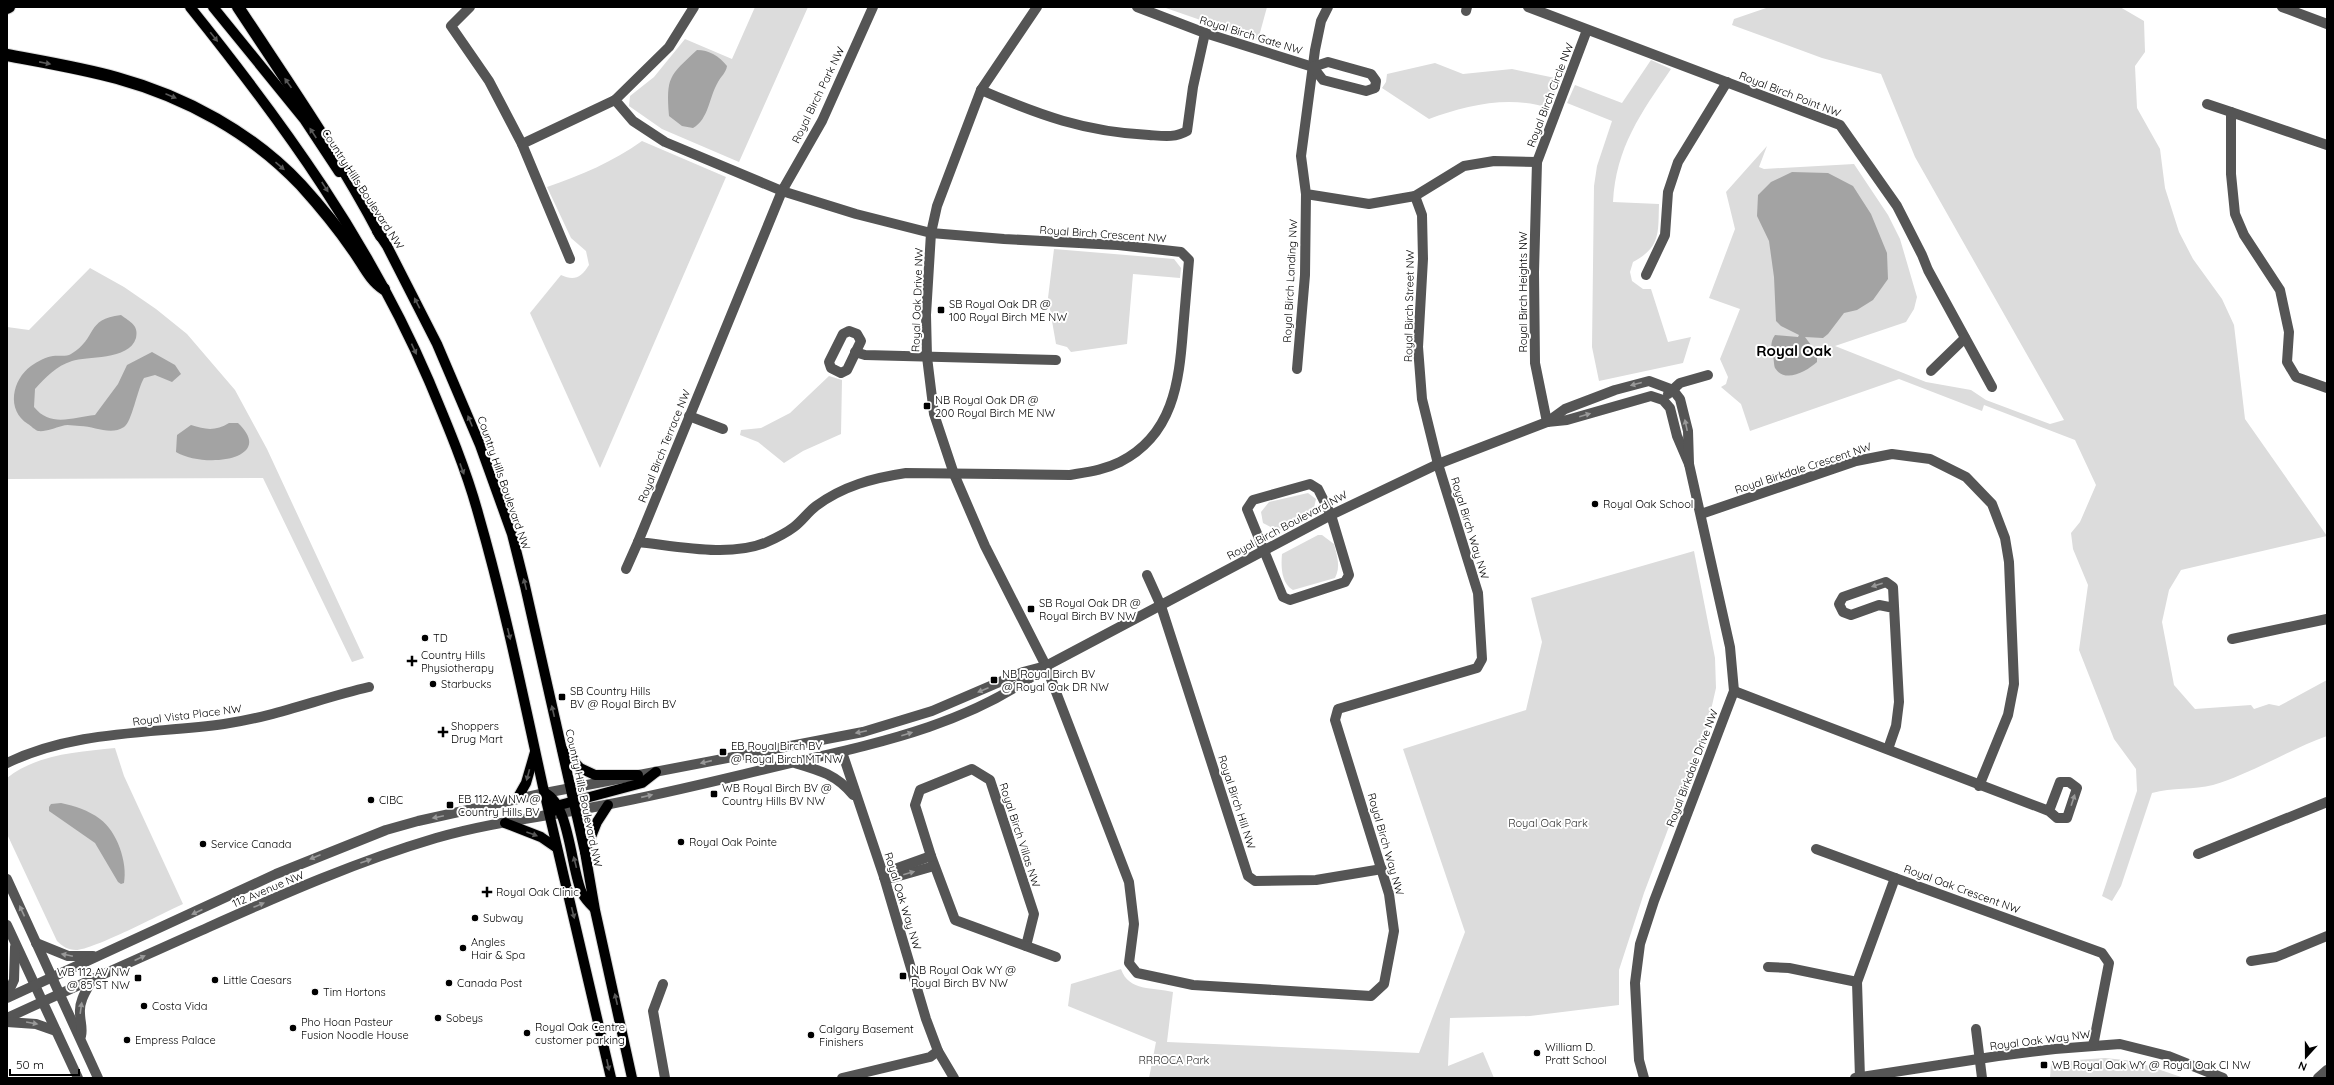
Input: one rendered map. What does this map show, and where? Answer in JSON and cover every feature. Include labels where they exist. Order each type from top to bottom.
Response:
[{"type":"highway","points":[[238,7],[318,126],[353,183],[381,236]]},
{"type":"highway","points":[[7,55],[78,69],[141,85],[171,96],[222,122],[252,142],[300,185],[355,252],[375,283],[384,289]]},
{"type":"main road","points":[[190,7],[244,74],[322,184],[356,236],[429,381],[478,511],[514,654],[545,793],[550,796],[555,811],[565,826],[582,893],[595,910]]},
{"type":"main road","name":"Country Hills Boulevard NW","points":[[213,7],[304,119],[381,236],[437,344],[480,445],[512,534],[525,586],[585,852],[595,910],[632,1078]]},
{"type":"main road","points":[[562,749],[580,768],[595,775],[638,775]]},
{"type":"main road","points":[[517,799],[526,783],[535,750]]},
{"type":"main road","points":[[574,806],[642,783],[656,772]]},
{"type":"main road","points":[[585,852],[597,822],[608,804]]},
{"type":"main road","points":[[555,811],[557,848],[611,1078]]},
{"type":"main road","points":[[505,823],[541,837],[557,848]]},
{"type":"street","points":[[470,7],[451,26],[489,81],[522,144],[570,259]]},
{"type":"street","points":[[522,144],[615,100],[670,47],[694,7]]},
{"type":"street","name":"Royal Birch Park NW","points":[[782,191],[822,121],[872,7]]},
{"type":"street","name":"Royal Oak Drive NW","points":[[1037,7],[981,90],[947,178],[931,233],[926,315],[927,357],[934,414],[954,474],[985,546],[1046,666]]},
{"type":"street","name":"Royal Birch Gate NW","points":[[1137,7],[1205,34],[1313,66]]},
{"type":"street","points":[[1306,194],[1300,156],[1321,21],[1328,7]]},
{"type":"street","points":[[1528,7],[1587,30]]},
{"type":"street","points":[[2282,7],[2327,24]]},
{"type":"street","name":"Royal Birch Point NW","points":[[1587,30],[1840,125],[1897,206],[1928,270],[1992,387]]},
{"type":"street","name":"Royal Birch Circle NW","points":[[1306,194],[1369,204],[1415,196],[1464,166],[1494,161],[1537,162],[1587,30]]},
{"type":"street","points":[[981,90],[1034,113],[1085,128],[1128,134],[1178,136],[1187,131],[1193,87],[1205,34]]},
{"type":"street","points":[[1328,62],[1371,74],[1376,81],[1375,88],[1366,91],[1323,80],[1313,66],[1328,62]]},
{"type":"street","points":[[1646,275],[1665,235],[1668,192],[1678,162],[1727,82]]},
{"type":"street","points":[[615,100],[633,121],[665,142],[708,162],[782,191],[856,214],[931,233]]},
{"type":"street","points":[[2207,104],[2327,145]]},
{"type":"street","points":[[2231,112],[2231,174],[2235,214],[2244,235],[2280,290],[2289,332],[2287,362],[2296,377],[2327,388]]},
{"type":"street","name":"Royal Birch Heights NW","points":[[1537,162],[1534,272],[1536,364],[1547,422]]},
{"type":"street","name":"Royal Birch Terrace NW","points":[[626,568],[782,191]]},
{"type":"street","name":"Royal Birch Landing NW","points":[[1297,369],[1305,275],[1306,194]]},
{"type":"street","name":"Royal Birch Street NW","points":[[1415,196],[1422,215],[1423,259],[1418,347],[1422,399],[1438,464]]},
{"type":"street","name":"Royal Birch Crescent NW","points":[[931,233],[1004,240],[1118,245],[1182,252],[1189,260],[1179,376],[1173,401],[1158,429],[1140,449],[1119,462],[1097,471],[1070,475],[954,474]]},
{"type":"street","points":[[1931,371],[1965,338]]},
{"type":"street","points":[[855,352],[865,355],[1056,360]]},
{"type":"street","points":[[1663,400],[1680,383],[1708,375]]},
{"type":"street","name":"Royal Birch Boulevard NW","points":[[555,811],[574,806],[608,804],[842,752],[904,735],[946,721],[1004,694],[1028,680],[1046,666],[1330,515],[1438,464],[1547,422],[1565,409],[1615,390],[1646,382],[1659,383],[1673,390]]},
{"type":"street","name":"Royal Birkdale Drive NW","points":[[1673,390],[1680,399],[1688,431],[1689,464]]},
{"type":"street","name":"Royal Birch Boulevard NW","points":[[1547,422],[1567,420],[1651,396],[1663,400]]},
{"type":"street","name":"Royal Birkdale Drive NW","points":[[1644,1078],[1639,1060],[1634,983],[1640,944],[1654,901],[1734,691],[1730,647],[1689,464],[1677,436],[1670,408],[1663,400]]},
{"type":"street","points":[[689,416],[723,429]]},
{"type":"street","name":"Royal Birkdale Crescent NW","points":[[1701,514],[1856,461],[1892,454],[1930,460],[1966,477],[1992,504],[2005,538],[2009,562],[2014,684],[2008,714],[1979,786]]},
{"type":"street","name":"Royal Birch Way NW","points":[[1046,666],[1129,882],[1134,924],[1129,963],[1137,973],[1192,985],[1371,996],[1384,984],[1394,931],[1389,894],[1335,720],[1338,708],[1477,668],[1482,659],[1478,593],[1438,464]]},
{"type":"street","points":[[638,542],[702,549],[735,550],[766,543],[793,528],[816,507],[849,486],[879,477],[906,473],[954,474]]},
{"type":"street","points":[[1310,484],[1318,489],[1330,515],[1349,575],[1345,582],[1290,600],[1283,597],[1264,550],[1247,509],[1253,500],[1310,484]]},
{"type":"street","name":"Royal Birch Hill NW","points":[[1147,575],[1161,606],[1248,876],[1255,881],[1316,880],[1382,869]]},
{"type":"street","points":[[1888,749],[1896,726],[1899,702],[1894,587],[1886,582],[1843,597],[1839,604],[1843,612],[1851,615],[1879,605],[1894,608]]},
{"type":"street","points":[[2232,639],[2327,619]]},
{"type":"street","name":"Royal Birch Boulevard NW","points":[[545,793],[864,732],[932,711],[1023,672],[1046,666]]},
{"type":"street","name":"Royal Vista Place NW","points":[[7,763],[30,752],[63,742],[252,719],[369,688]]},
{"type":"street","points":[[1734,691],[1888,749],[1979,786],[2049,811]]},
{"type":"street","name":"Royal Oak Way NW","points":[[842,752],[884,877],[917,991],[938,1051],[954,1078]]},
{"type":"street","points":[[793,763],[828,773],[844,784],[858,802]]},
{"type":"street","name":"Royal Birch Villas NW","points":[[1026,946],[1034,914],[990,780],[972,769],[920,790],[915,805],[933,861],[955,920],[1056,957]]},
{"type":"street","name":"112 Avenue NW","points":[[7,996],[99,956],[276,874],[357,840],[418,821],[545,793]]},
{"type":"street","points":[[2198,854],[2327,802]]},
{"type":"street","name":"112 Avenue NW","points":[[7,1018],[251,908],[351,867],[438,838],[555,811]]},
{"type":"street","points":[[1816,849],[1894,878]]},
{"type":"street","points":[[884,877],[892,870],[933,861]]},
{"type":"street","name":"Royal Oak Crescent NW","points":[[1858,1078],[1857,982],[1894,878],[2102,953],[2109,962],[2092,1046]]},
{"type":"street","points":[[7,879],[98,1078]]},
{"type":"street","points":[[7,925],[78,1078]]},
{"type":"street","points":[[2251,961],[2276,957],[2327,936]]},
{"type":"street","points":[[7,996],[14,979],[15,943]]},
{"type":"street","points":[[36,943],[68,956],[99,956]]},
{"type":"street","points":[[1768,967],[1789,968],[1857,982]]},
{"type":"street","points":[[80,1038],[82,1029],[80,1009],[83,996],[92,980]]},
{"type":"street","points":[[663,984],[653,1011],[665,1078]]},
{"type":"street","points":[[7,1022],[36,1024],[56,1031]]},
{"type":"street","points":[[1976,1029],[1981,1059],[1982,1078]]},
{"type":"street","name":"Royal Oak Way NW","points":[[1858,1078],[1981,1059],[2120,1044],[2161,1054],[2223,1078]]},
{"type":"street","points":[[842,1078],[930,1058],[938,1051]]},
{"type":"street","points":[[2318,1078],[2327,1070]]},
{"type":"green space","points":[[755,7],[808,7],[739,162],[662,129],[629,106],[630,96],[654,77],[685,39],[732,59]]},
{"type":"green space","points":[[1163,7],[1267,7],[1258,40]]},
{"type":"green space","points":[[1769,7],[2120,7],[2144,21],[2145,52],[2135,66],[2137,108],[2160,149],[2165,188],[2179,232],[2193,259],[2222,299],[2234,325],[2245,419],[2327,536],[2181,570],[2169,590],[2162,622],[2174,685],[2195,709],[2251,705],[2254,709],[2269,704],[2279,706],[2327,680],[2327,736],[2242,774],[2213,785],[2152,793],[2121,886],[2112,901],[2102,896],[2137,791],[2136,769],[2114,739],[2079,650],[2088,585],[2073,549],[2071,533],[2080,522],[2096,485],[2075,440],[1984,405],[1982,411],[1899,379],[1750,431],[1741,404],[1721,387],[1726,384],[1728,377],[1720,359],[1740,309],[1709,298],[1735,229],[1726,192],[1767,146],[1759,167],[1764,169],[1854,164],[1888,215],[1900,239],[1917,297],[1914,309],[1906,322],[1835,346],[1926,382],[1971,390],[1986,400],[2050,424],[2064,420],[1915,157],[1881,74],[1822,58],[1732,25],[1734,19]]},
{"type":"green space","points":[[1651,60],[1671,69],[1640,116],[1625,147],[1615,182],[1613,202],[1659,204],[1658,231],[1656,238],[1649,251],[1633,262],[1630,272],[1632,281],[1643,289],[1651,289],[1668,342],[1691,337],[1683,363],[1599,381],[1592,347],[1594,186],[1597,166],[1612,121],[1567,103],[1575,85],[1622,103]]},
{"type":"green space","points":[[1435,63],[1463,74],[1512,69],[1560,79],[1549,108],[1519,102],[1488,103],[1429,119],[1382,88],[1386,82],[1387,74]]},
{"type":"green space","points":[[642,141],[726,177],[600,468],[530,313],[561,275],[570,278],[577,277],[583,273],[589,265],[586,251],[571,238],[547,187],[596,167],[631,149]]},
{"type":"green space","points":[[1054,249],[1174,259],[1181,268],[1180,278],[1133,274],[1127,344],[1071,352],[1067,347],[1056,344],[1048,298]]},
{"type":"green space","points":[[90,268],[124,287],[156,309],[187,334],[235,390],[267,449],[364,658],[352,662],[263,478],[7,479],[7,327],[29,330]]},
{"type":"green space","points":[[829,376],[842,380],[841,434],[803,451],[784,463],[758,442],[740,435],[741,430],[761,428],[790,413]]},
{"type":"green space","points":[[1308,493],[1316,499],[1313,512],[1278,531],[1263,523],[1261,512],[1269,502]]},
{"type":"green space","points":[[1318,535],[1322,535],[1334,544],[1338,566],[1337,574],[1335,578],[1293,590],[1284,579],[1282,554]]},
{"type":"green space","name":"Royal Oak Park","points":[[1694,551],[1715,658],[1716,688],[1708,723],[1644,893],[1619,970],[1619,1005],[1530,1016],[1450,1018],[1448,1066],[1483,1052],[1494,1078],[1149,1078],[1156,1042],[1068,1006],[1071,984],[1121,969],[1130,982],[1136,985],[1173,992],[1167,1042],[1419,1053],[1465,932],[1403,749],[1526,710],[1542,642],[1531,598]]},
{"type":"green space","points":[[115,748],[124,776],[183,904],[97,944],[76,950],[70,949],[57,941],[7,834],[7,778],[31,764],[45,759],[72,753]]},
{"type":"green space","points":[[2105,1058],[2134,1061],[2184,1078],[2050,1078],[2051,1064]]},
{"type":"shaded area","points":[[697,50],[714,54],[727,66],[726,71],[715,88],[706,113],[693,128],[682,126],[669,116],[668,93],[671,78],[675,72]]},
{"type":"shaded area","points":[[1792,172],[1828,173],[1853,186],[1871,214],[1887,253],[1888,279],[1873,300],[1857,310],[1844,313],[1828,334],[1823,338],[1805,337],[1817,353],[1817,362],[1808,369],[1790,376],[1779,373],[1775,368],[1771,345],[1775,335],[1798,337],[1799,335],[1781,326],[1776,321],[1774,277],[1769,241],[1757,216],[1758,195],[1771,182]]},
{"type":"shaded area","points":[[121,315],[135,327],[137,334],[132,345],[125,351],[116,354],[72,361],[56,369],[35,389],[34,407],[48,417],[55,419],[63,420],[95,415],[118,384],[127,365],[152,352],[175,365],[181,374],[172,382],[155,375],[144,378],[141,383],[130,419],[124,427],[119,430],[108,431],[86,426],[66,425],[38,431],[21,418],[14,403],[14,395],[19,379],[25,372],[31,366],[45,358],[71,354],[85,342],[96,325],[110,317]]},
{"type":"shaded area","points":[[229,423],[238,423],[248,436],[249,446],[243,453],[232,458],[203,460],[188,457],[176,452],[177,435],[191,425],[211,429],[224,426]]},
{"type":"shaded area","points":[[61,803],[86,811],[106,824],[116,839],[123,857],[125,875],[124,883],[121,884],[118,882],[95,843],[49,811],[51,804]]},
{"type":"place","name":"SB Royal Oak DR @ 100 Royal Birch ME NW","points":[[941,310]]},
{"type":"place","name":"NB Royal Oak DR @ 200 Royal Birch ME NW","points":[[927,406]]},
{"type":"place","name":"Royal Oak School","points":[[1595,504]]},
{"type":"place","name":"SB Royal Oak DR @ Royal Birch BV NW","points":[[1031,609]]},
{"type":"place","name":"TD","points":[[425,638]]},
{"type":"place","name":"Country Hills Physiotherapy","points":[[412,661]]},
{"type":"place","name":"NB Royal Birch BV @ Royal Oak DR NW","points":[[994,680]]},
{"type":"place","name":"Starbucks","points":[[433,684]]},
{"type":"place","name":"SB Country Hills BV @ Royal Birch BV","points":[[562,697]]},
{"type":"place","name":"Shoppers Drug Mart","points":[[443,732]]},
{"type":"place","name":"EB Royal Birch BV @ Royal Birch MT NW","points":[[723,752]]},
{"type":"place","name":"WB Royal Birch BV @ Country Hills BV NW","points":[[714,794]]},
{"type":"place","name":"CIBC","points":[[371,800]]},
{"type":"place","name":"EB 112 AV NW @ Country Hills BV","points":[[450,805]]},
{"type":"place","name":"Royal Oak Pointe","points":[[681,842]]},
{"type":"place","name":"Service Canada","points":[[203,844]]},
{"type":"place","name":"Royal Oak Clinic","points":[[487,892]]},
{"type":"place","name":"Subway","points":[[475,918]]},
{"type":"place","name":"Angles Hair & Spa","points":[[463,948]]},
{"type":"place","name":"NB Royal Oak WY @ Royal Birch BV NW","points":[[903,976]]},
{"type":"place","name":"WB 112 AV NW @ 85 ST NW","points":[[138,978]]},
{"type":"place","name":"Little Caesars","points":[[215,980]]},
{"type":"place","name":"Canada Post","points":[[449,983]]},
{"type":"place","name":"Tim Hortons","points":[[315,992]]},
{"type":"place","name":"Costa Vida","points":[[144,1006]]},
{"type":"place","name":"Sobeys","points":[[438,1018]]},
{"type":"place","name":"Pho Hoan Pasteur Fusion Noodle House","points":[[293,1028]]},
{"type":"place","name":"Royal Oak Centre customer parking","points":[[527,1033]]},
{"type":"place","name":"Calgary Basement Finishers","points":[[811,1035]]},
{"type":"place","name":"Empress Palace","points":[[127,1040]]},
{"type":"place","name":"William D. Pratt School","points":[[1537,1053]]},
{"type":"place","name":"WB Royal Oak WY @ Royal Oak CI NW","points":[[2044,1065]]},
{"type":"district","name":"Royal Oak","points":[[1794,351]]},
{"type":"park label","name":"RRROCA Park","points":[[1174,1060]]}]
